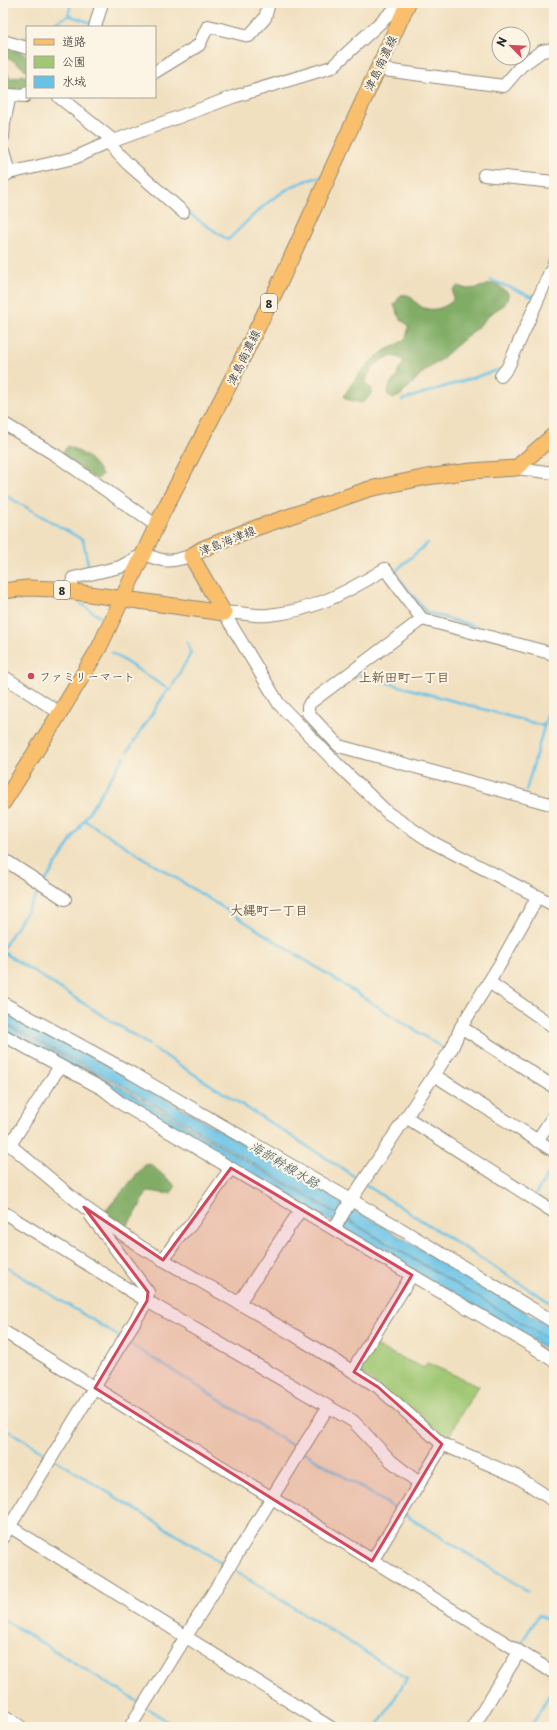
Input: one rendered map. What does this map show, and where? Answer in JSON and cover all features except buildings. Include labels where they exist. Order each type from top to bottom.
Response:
[{"type":"main road","name":"津島南濃線","points":[[122,598],[281,280],[407,3]]},
{"type":"main road","points":[[516,468],[554,435]]},
{"type":"main road","name":"津島海津線","points":[[224,613],[190,556],[202,549],[247,531],[369,489],[427,477],[471,471],[516,468]]},
{"type":"main road","name":"8","points":[[3,591],[27,588],[71,591],[122,598]]},
{"type":"main road","points":[[3,803],[99,648],[122,598],[224,613]]},
{"type":"street","points":[[95,26],[102,3]]},
{"type":"street","points":[[156,71],[199,45],[208,26],[249,36],[265,18],[269,3]]},
{"type":"street","points":[[3,152],[6,175],[74,158],[111,142],[233,97],[332,67],[395,9],[407,3]]},
{"type":"street","points":[[3,41],[26,48]]},
{"type":"street","points":[[377,69],[504,86],[521,66],[542,51],[554,49]]},
{"type":"street","points":[[3,137],[4,123],[10,95],[25,96],[26,94]]},
{"type":"street","points":[[62,98],[73,102],[111,142],[128,164],[183,212]]},
{"type":"street","points":[[484,175],[554,182]]},
{"type":"street","points":[[501,376],[508,367],[554,263]]},
{"type":"street","points":[[3,423],[57,456],[157,526]]},
{"type":"street","points":[[516,468],[554,473]]},
{"type":"street","points":[[71,591],[72,578],[120,567],[144,554],[162,561],[172,561],[190,556]]},
{"type":"street","points":[[554,654],[422,619],[385,570],[347,592],[309,607],[265,616],[236,611],[224,613],[279,704],[373,800],[388,813],[430,841],[554,905]]},
{"type":"street","points":[[422,619],[310,703],[308,712],[339,746],[554,805]]},
{"type":"street","points":[[3,676],[60,713]]},
{"type":"street","points":[[3,859],[65,899]]},
{"type":"street","points":[[334,1229],[351,1200],[452,1048],[461,1027],[489,982],[538,896]]},
{"type":"street","points":[[489,982],[554,1027]]},
{"type":"street","points":[[3,1003],[133,1074],[351,1200],[554,1322]]},
{"type":"street","points":[[461,1027],[554,1087]]},
{"type":"street","points":[[3,1035],[103,1089],[122,1104],[532,1346],[554,1361]]},
{"type":"street","points":[[60,1066],[6,1144],[84,1207],[163,1260],[294,1334],[378,1387],[442,1444],[516,1476],[554,1501]]},
{"type":"street","points":[[434,1075],[554,1151]]},
{"type":"street","points":[[537,1141],[554,1115]]},
{"type":"street","points":[[406,1117],[554,1212]]},
{"type":"street","points":[[163,1260],[180,1236],[190,1226],[231,1168]]},
{"type":"street","points":[[84,1207],[148,1292],[148,1301],[95,1388],[5,1529],[186,1637],[330,1727]]},
{"type":"street","points":[[239,1303],[301,1209]]},
{"type":"street","points":[[3,1212],[148,1301],[353,1422],[391,1460],[419,1483]]},
{"type":"street","points":[[354,1372],[358,1362],[412,1275]]},
{"type":"street","points":[[3,1331],[554,1673]]},
{"type":"street","points":[[130,1727],[328,1407]]},
{"type":"street","points":[[372,1561],[442,1444]]},
{"type":"street","points":[[473,1727],[520,1652]]},
{"type":"street","points":[[3,1715],[21,1727]]},
{"type":"highlighted area","points":[[231,1168],[412,1275],[354,1372],[378,1387],[442,1444],[372,1561],[95,1388],[147,1301],[148,1292],[84,1207],[163,1260]]},
{"type":"green space","points":[[10,48],[25,54],[26,70],[14,61],[3,56],[3,52]]},
{"type":"green space","points":[[3,68],[11,78],[22,75],[26,77],[26,90],[24,94],[3,91]]},
{"type":"green space","points":[[493,283],[508,293],[508,299],[504,305],[490,314],[480,325],[439,361],[421,374],[401,395],[393,399],[387,394],[391,383],[398,376],[397,373],[404,362],[399,358],[392,357],[380,361],[370,372],[366,384],[372,389],[372,391],[367,399],[361,403],[346,399],[344,396],[366,366],[377,356],[401,342],[406,337],[408,325],[401,320],[394,305],[401,295],[412,297],[417,303],[427,309],[436,309],[446,306],[453,300],[453,290],[458,286],[467,289],[477,288]]},
{"type":"green space","points":[[68,446],[84,454],[96,465],[102,475],[97,480],[61,454]]},
{"type":"green space","points":[[150,1164],[176,1186],[171,1193],[147,1192],[136,1213],[122,1231],[101,1216],[145,1165]]},
{"type":"green space","points":[[371,1344],[424,1368],[427,1363],[479,1386],[459,1417],[448,1439],[459,1445],[444,1443],[359,1370]]},
{"type":"water","points":[[3,1009],[127,1076],[349,1206],[554,1329],[554,1342],[121,1085],[3,1022]]},
{"type":"water","points":[[3,1023],[120,1087],[544,1336],[554,1343],[554,1353],[116,1094],[3,1030]]},
{"type":"waterway","points":[[48,26],[68,16],[71,3]]},
{"type":"waterway","points":[[68,15],[92,23]]},
{"type":"waterway","points":[[187,212],[228,240],[259,210],[281,193],[293,186],[320,177]]},
{"type":"waterway","points":[[549,261],[554,249]]},
{"type":"waterway","points":[[491,280],[533,297],[534,295]]},
{"type":"waterway","points":[[402,400],[501,369]]},
{"type":"waterway","points":[[3,494],[83,540],[89,569]]},
{"type":"waterway","points":[[428,543],[395,573],[426,612],[480,628]]},
{"type":"waterway","points":[[81,604],[102,618]]},
{"type":"waterway","points":[[168,689],[170,690],[191,653],[187,642]]},
{"type":"waterway","points":[[112,653],[168,689],[128,751]]},
{"type":"waterway","points":[[356,674],[544,726]]},
{"type":"waterway","points":[[526,791],[554,691]]},
{"type":"waterway","points":[[124,757],[84,820],[233,914]]},
{"type":"waterway","points":[[45,882],[84,820]]},
{"type":"waterway","points":[[3,948],[41,889]]},
{"type":"waterway","points":[[236,916],[446,1050]]},
{"type":"waterway","points":[[3,952],[149,1045]]},
{"type":"waterway","points":[[153,1048],[357,1178]]},
{"type":"waterway","points":[[535,1195],[554,1165]]},
{"type":"waterway","points":[[366,1185],[554,1305]]},
{"type":"waterway","points":[[3,1265],[120,1337]]},
{"type":"waterway","points":[[130,1344],[298,1449]]},
{"type":"waterway","points":[[3,1427],[48,1455]]},
{"type":"waterway","points":[[304,1452],[398,1510]]},
{"type":"waterway","points":[[56,1460],[225,1565]]},
{"type":"waterway","points":[[405,1515],[528,1591]]},
{"type":"waterway","points":[[235,1571],[407,1678],[377,1727]]},
{"type":"waterway","points":[[519,1646],[539,1615],[554,1623]]},
{"type":"waterway","points":[[3,1619],[140,1703]]},
{"type":"waterway","points":[[531,1727],[554,1686]]},
{"type":"waterway","points":[[148,1709],[177,1727]]},
{"type":"place","name":"ファミリーマート","points":[[31,676]]},
{"type":"district","name":"上新田町一丁目","points":[[404,676]]},
{"type":"district","name":"大縄町一丁目","points":[[269,909]]},
{"type":"water label","name":"海部幹線水路","points":[[285,1164]]}]
